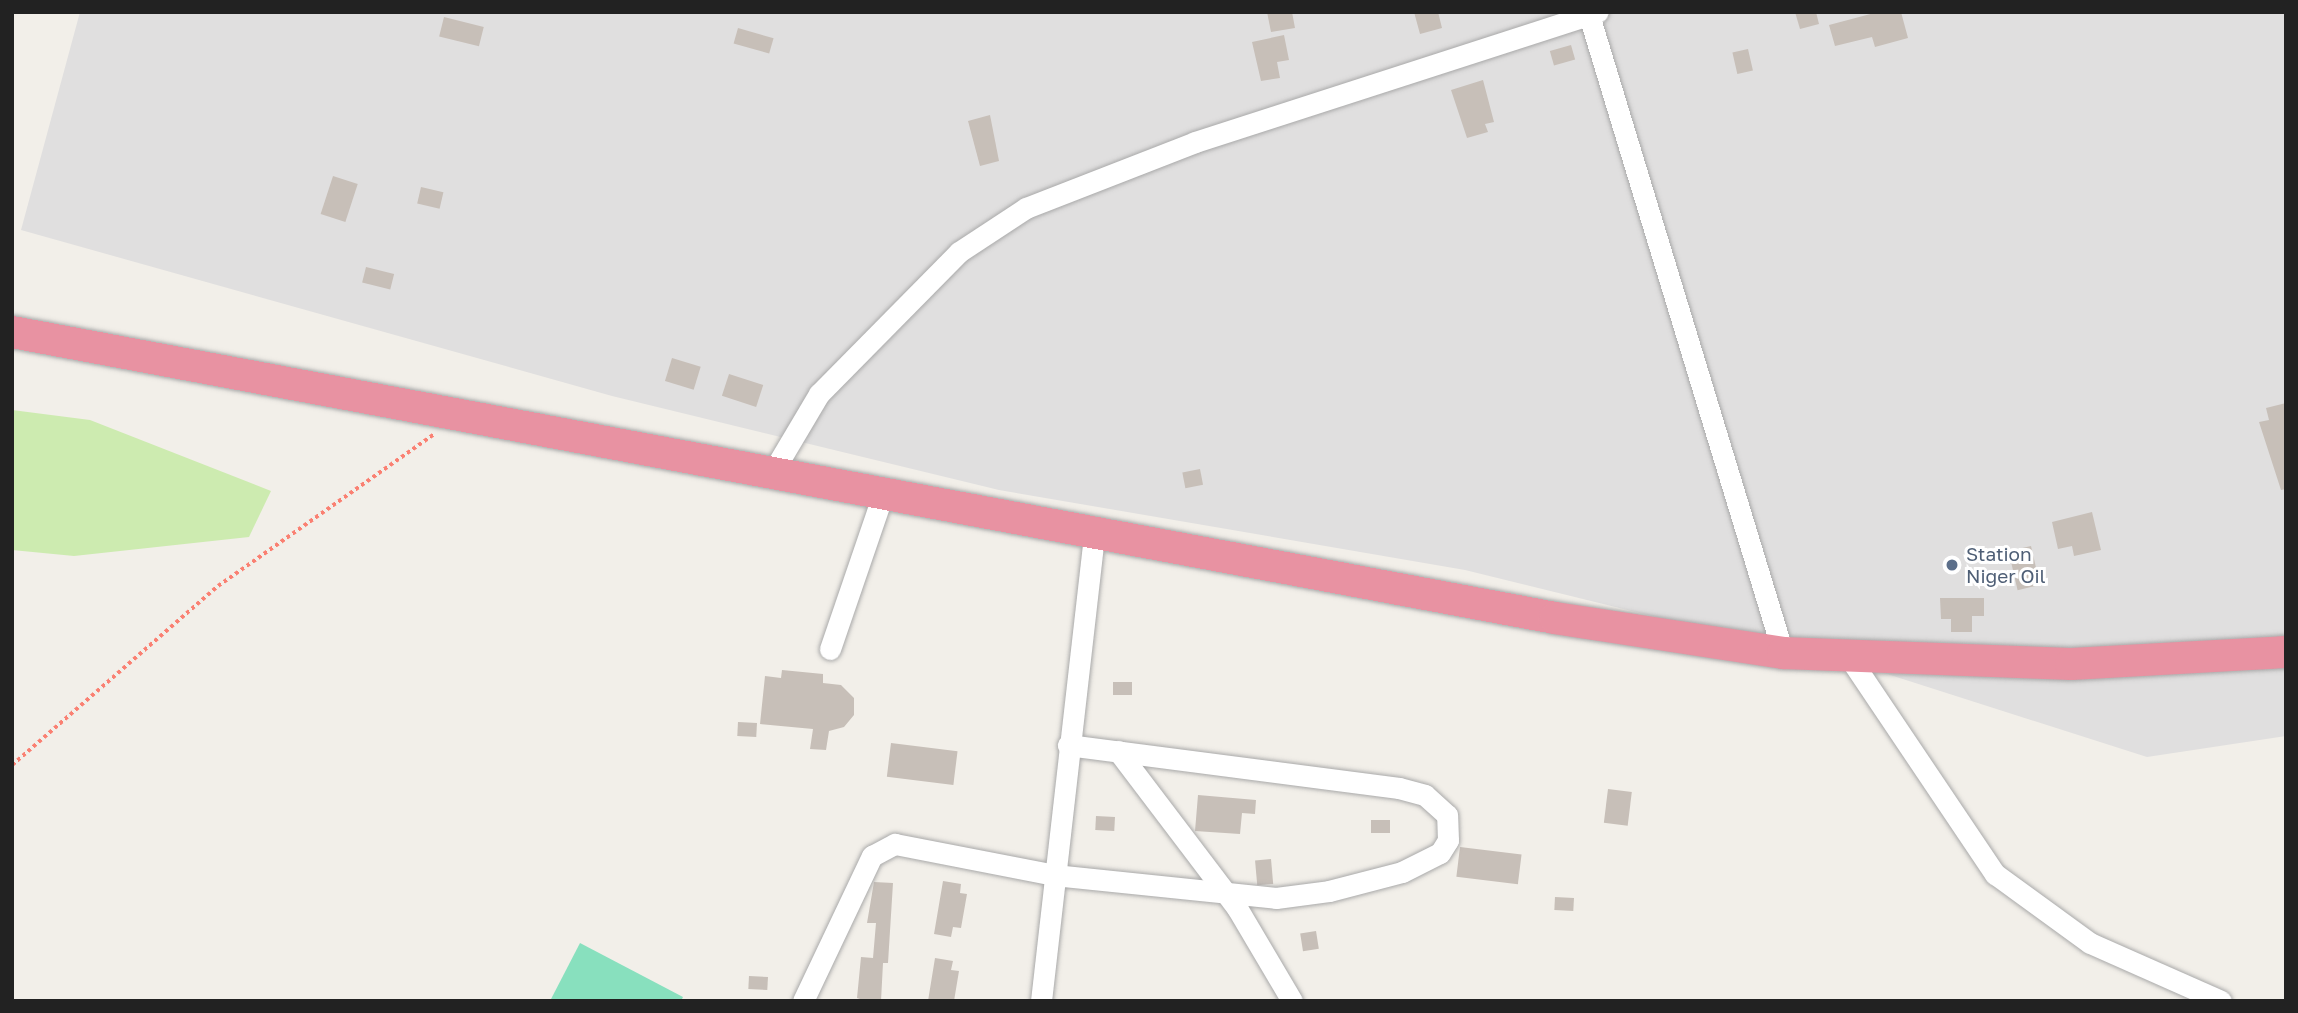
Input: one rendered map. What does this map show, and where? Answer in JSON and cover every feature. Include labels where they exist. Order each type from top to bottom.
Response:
[{"type":"highway","points":[[12,332],[1555,618],[1783,653],[2071,664],[2286,652]]},
{"type":"street","points":[[772,473],[820,394],[959,252],[1026,208],[1195,142],[1592,13],[1783,653]]},
{"type":"street","points":[[830,649],[883,494]]},
{"type":"street","points":[[1041,1001],[1077,663],[1094,533]]},
{"type":"street","points":[[1849,657],[1995,874],[2090,943],[2221,1001]]},
{"type":"street","points":[[803,1001],[872,856],[894,844],[1055,875],[1276,898],[1329,891],[1402,872],[1440,853],[1448,840],[1447,816],[1425,795],[1399,788],[1068,745]]},
{"type":"street","points":[[1118,751],[1224,892],[1292,1001]]},
{"type":"path","points":[[12,765],[218,586],[461,415]]},
{"type":"shaded area","points":[[80,12],[2286,12],[2286,736],[2147,757],[1884,673],[1465,570],[999,490],[612,396],[21,230]]},
{"type":"green space","points":[[12,410],[90,420],[271,491],[249,537],[74,556],[12,550]]},
{"type":"green space","points":[[580,943],[683,997],[681,1001],[550,1001]]},
{"type":"building","points":[[1267,12],[1292,12],[1295,28],[1271,32]]},
{"type":"building","points":[[1414,12],[1438,12],[1442,28],[1420,34]]},
{"type":"building","points":[[1795,12],[1816,12],[1819,24],[1800,29]]},
{"type":"building","points":[[1878,12],[1901,12],[1908,38],[1875,47],[1872,37],[1835,46],[1829,25]]},
{"type":"building","points":[[444,17],[484,27],[479,46],[439,36]]},
{"type":"building","points":[[738,28],[774,38],[769,54],[734,43]]},
{"type":"building","points":[[1284,35],[1289,60],[1277,62],[1280,78],[1261,81],[1252,42]]},
{"type":"building","points":[[1571,45],[1575,59],[1554,65],[1550,51]]},
{"type":"building","points":[[1748,49],[1753,70],[1737,74],[1732,53]]},
{"type":"building","points":[[1483,80],[1494,122],[1485,124],[1488,132],[1467,138],[1451,90]]},
{"type":"building","points":[[990,115],[999,161],[980,166],[968,121]]},
{"type":"building","points":[[333,176],[358,184],[345,222],[321,214]]},
{"type":"building","points":[[421,187],[443,192],[440,209],[417,204]]},
{"type":"building","points":[[366,267],[394,274],[390,290],[362,283]]},
{"type":"building","points":[[672,358],[701,367],[694,390],[665,381]]},
{"type":"building","points":[[729,374],[763,385],[756,407],[722,396]]},
{"type":"building","points":[[2286,403],[2286,489],[2281,490],[2259,422],[2269,420],[2266,408]]},
{"type":"building","points":[[1200,469],[1203,485],[1185,488],[1182,472]]},
{"type":"building","points":[[2092,512],[2101,550],[2074,556],[2072,546],[2058,549],[2052,522]]},
{"type":"building","points":[[2031,546],[2040,585],[2018,590],[2009,551]]},
{"type":"building","points":[[1940,598],[1984,598],[1984,616],[1972,616],[1972,632],[1951,632],[1951,619],[1941,619]]},
{"type":"building","points":[[782,670],[823,674],[823,683],[841,685],[854,698],[854,715],[844,727],[829,731],[826,750],[810,749],[813,729],[760,724],[765,676],[781,678]]},
{"type":"building","points":[[1113,682],[1132,682],[1132,695],[1113,695]]},
{"type":"building","points":[[738,722],[757,723],[756,737],[737,736]]},
{"type":"building","points":[[891,743],[958,751],[953,785],[887,777]]},
{"type":"building","points":[[1608,789],[1632,792],[1628,826],[1604,823]]},
{"type":"building","points":[[1198,795],[1256,800],[1255,814],[1242,813],[1240,834],[1195,831]]},
{"type":"building","points":[[1096,816],[1115,817],[1114,831],[1095,830]]},
{"type":"building","points":[[1371,820],[1390,820],[1390,833],[1371,833]]},
{"type":"building","points":[[1460,847],[1522,855],[1518,884],[1456,877]]},
{"type":"building","points":[[1271,859],[1273,884],[1257,885],[1255,860]]},
{"type":"building","points":[[943,881],[961,884],[960,893],[967,894],[961,928],[953,927],[951,937],[934,934]]},
{"type":"building","points":[[874,882],[893,883],[888,963],[883,963],[881,1001],[866,1001],[857,998],[861,957],[873,958],[876,923],[867,923]]},
{"type":"building","points":[[1555,897],[1574,898],[1573,911],[1554,910]]},
{"type":"building","points":[[1316,931],[1319,949],[1303,951],[1300,934]]},
{"type":"building","points":[[935,958],[953,961],[951,970],[959,971],[954,1001],[928,1001]]},
{"type":"building","points":[[749,976],[768,977],[767,990],[748,989]]},
{"type":"place","name":"Station Niger Oil","points":[[1952,565]]}]
